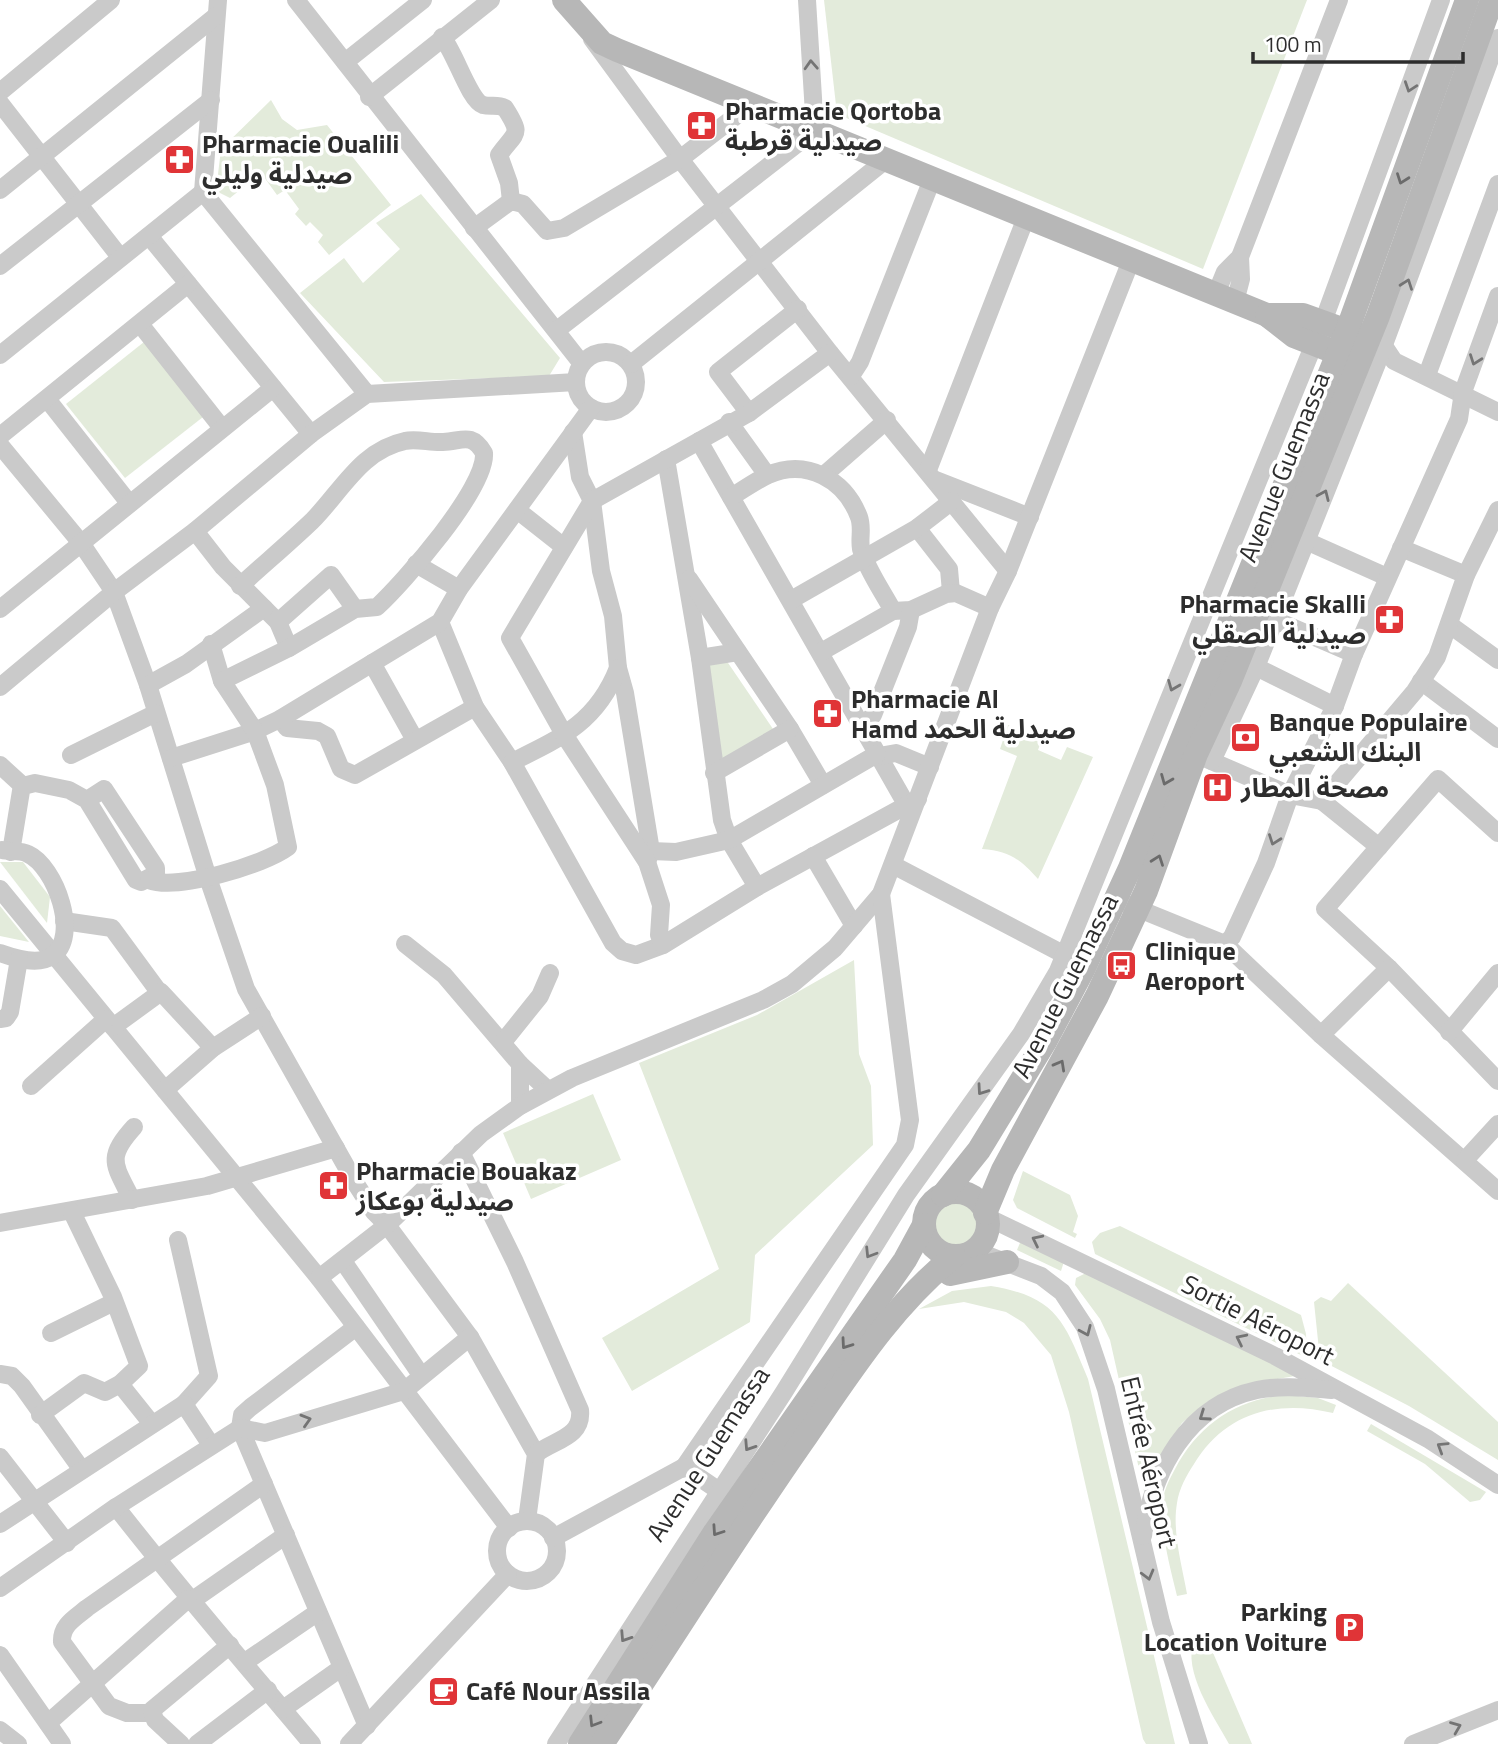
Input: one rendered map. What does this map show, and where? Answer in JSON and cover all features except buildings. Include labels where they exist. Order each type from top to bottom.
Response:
[{"type":"main road","points":[[564,0],[584,26],[602,43],[617,50],[1267,315],[1294,336],[1319,333],[1367,351]]},
{"type":"main road","name":"Avenue Guemassa","points":[[986,1215],[1003,1170],[1097,996],[1127,904],[1367,351],[1467,0]]},
{"type":"main road","name":"Avenue Guemassa","points":[[943,1195],[974,1157],[1019,1085],[1077,981],[1127,904],[1204,758],[1233,675],[1491,47],[1492,0]]},
{"type":"main road","points":[[956,1192],[979,1202],[986,1215],[986,1234],[964,1253],[942,1253],[932,1245],[924,1225],[929,1207],[943,1195],[956,1192]]},
{"type":"main road","name":"Avenue Guemassa","points":[[580,1744],[736,1502],[905,1260],[924,1225]]},
{"type":"main road","name":"Avenue Guemassa","points":[[602,1744],[736,1502],[830,1401],[917,1287],[964,1253]]},
{"type":"main road","points":[[917,1287],[959,1271],[1007,1262]]},
{"type":"street","points":[[0,92],[111,0]]},
{"type":"street","points":[[296,0],[369,97],[582,364]]},
{"type":"street","points":[[345,62],[422,0]]},
{"type":"street","points":[[369,97],[491,0]]},
{"type":"street","points":[[557,330],[815,130],[807,0]]},
{"type":"street","points":[[1226,298],[1241,279],[1240,257],[1339,0]]},
{"type":"street","name":"Avenue Guemassa","points":[[556,1744],[736,1502],[906,1195],[1021,1034],[1065,955],[1319,333],[1441,0]]},
{"type":"street","points":[[217,8],[203,192],[367,394]]},
{"type":"street","points":[[0,190],[42,158],[217,8]]},
{"type":"street","points":[[584,26],[620,80],[717,208],[830,353],[1008,571]]},
{"type":"street","points":[[442,37],[456,55],[473,95],[482,104],[505,108],[517,129],[517,135],[499,155],[509,183],[511,201]]},
{"type":"street","points":[[0,266],[211,100]]},
{"type":"street","points":[[0,103],[76,204],[120,257]]},
{"type":"street","points":[[511,201],[523,204],[539,225],[554,232],[680,159],[750,104]]},
{"type":"street","points":[[631,365],[887,159]]},
{"type":"street","points":[[850,376],[860,362],[933,177]]},
{"type":"street","points":[[1427,374],[1498,184]]},
{"type":"street","points":[[0,355],[203,192]]},
{"type":"street","points":[[474,228],[511,201]]},
{"type":"street","points":[[932,475],[1027,215]]},
{"type":"street","points":[[149,236],[311,434]]},
{"type":"street","points":[[319,1278],[387,1225],[461,1152],[520,1106],[548,1090],[700,1028],[792,984],[835,948],[881,894],[893,865],[912,802],[930,766],[990,608],[1030,517],[1132,258]]},
{"type":"street","points":[[0,436],[188,284]]},
{"type":"street","points":[[1225,944],[1232,937],[1266,863],[1290,795],[1335,706],[1387,577],[1459,419],[1463,392],[1498,296]]},
{"type":"street","points":[[748,412],[718,372],[798,309]]},
{"type":"street","points":[[140,324],[222,428]]},
{"type":"street","points":[[1379,847],[1322,801],[1290,795],[1204,758],[1256,667],[1304,540],[1367,351],[1427,374],[1497,410]]},
{"type":"street","points":[[607,352],[620,355],[631,365],[637,382],[631,400],[621,408],[610,412],[592,408],[579,396],[576,382],[582,364],[593,355],[607,352]]},
{"type":"street","points":[[649,856],[565,736],[510,638],[592,501],[748,412],[830,353]]},
{"type":"street","points":[[2,681],[195,531],[311,434],[367,394],[576,382]]},
{"type":"street","points":[[0,610],[128,503],[273,388]]},
{"type":"street","points":[[47,399],[128,503]]},
{"type":"street","points":[[171,758],[255,731],[280,719],[440,622],[459,589],[592,408]]},
{"type":"street","points":[[824,475],[887,420]]},
{"type":"street","points":[[729,422],[767,475]]},
{"type":"street","points":[[573,432],[580,477],[592,501],[601,571],[613,616],[618,668],[625,693],[649,856],[661,905],[659,935],[663,946]]},
{"type":"street","points":[[222,681],[289,648],[355,609],[377,607],[441,536],[481,472],[484,453],[471,440],[405,441],[368,459],[346,479],[314,519],[240,586]]},
{"type":"street","points":[[699,441],[878,755],[912,802]]},
{"type":"street","points":[[4,457],[80,543],[114,592],[148,685],[208,878],[246,989],[374,1212],[387,1225],[470,1337],[536,1454],[527,1520]]},
{"type":"street","points":[[666,459],[700,658],[722,820],[729,840],[757,887]]},
{"type":"street","points":[[731,497],[767,475],[787,469],[813,471],[824,475],[844,490],[859,517],[865,558],[902,611],[908,627],[873,715],[863,727]]},
{"type":"street","points":[[932,475],[1030,517]]},
{"type":"street","points":[[791,600],[917,528],[952,501]]},
{"type":"street","points":[[517,510],[564,547]]},
{"type":"street","points":[[1322,801],[1421,681],[1437,657],[1466,575],[1498,510]]},
{"type":"street","points":[[917,528],[949,569],[951,592]]},
{"type":"street","points":[[195,531],[240,586],[278,622],[289,648]]},
{"type":"street","points":[[1304,540],[1387,577]]},
{"type":"street","points":[[1401,548],[1466,575]]},
{"type":"street","points":[[416,564],[459,589]]},
{"type":"street","points":[[278,622],[331,575],[355,609]]},
{"type":"street","points":[[687,577],[790,729],[823,785]]},
{"type":"street","points":[[821,652],[902,611],[951,592],[990,608]]},
{"type":"street","points":[[148,685],[186,664],[264,608]]},
{"type":"street","points":[[1273,619],[1354,654]]},
{"type":"street","points":[[440,622],[475,707],[512,762],[617,948],[636,955],[663,946],[757,887],[912,802]]},
{"type":"street","points":[[1450,625],[1494,649]]},
{"type":"street","points":[[23,786],[35,783],[69,790],[87,800],[104,789],[156,868],[156,874],[149,880],[161,884],[208,878],[288,847],[275,785],[255,731],[222,681],[211,644]]},
{"type":"street","points":[[700,658],[738,652]]},
{"type":"street","points":[[372,663],[415,740]]},
{"type":"street","points":[[1256,667],[1335,706]]},
{"type":"street","points":[[512,762],[565,736],[598,706],[618,668]]},
{"type":"street","points":[[1421,681],[1496,734]]},
{"type":"street","points":[[280,719],[286,728],[318,731],[327,736],[341,769],[350,775],[364,772],[475,707]]},
{"type":"street","points":[[71,755],[156,713]]},
{"type":"street","points":[[714,773],[790,729]]},
{"type":"street","points":[[649,856],[729,840],[878,755],[896,753],[930,766]]},
{"type":"street","points":[[0,765],[23,786]]},
{"type":"street","points":[[1498,833],[1438,779],[1325,909],[1389,968],[1498,1081]]},
{"type":"street","points":[[0,953],[19,959],[41,960],[53,956],[61,945],[64,922],[58,887],[36,859],[26,852],[6,851],[23,786]]},
{"type":"street","points":[[813,856],[854,926]]},
{"type":"street","points":[[893,865],[1065,955]]},
{"type":"street","points":[[0,889],[319,1278],[509,1528]]},
{"type":"street","points":[[553,1538],[684,1467],[905,1145],[910,1120],[881,894]]},
{"type":"street","points":[[1127,904],[1225,944],[1321,1035],[1498,1191]]},
{"type":"street","points":[[64,922],[112,928],[159,992]]},
{"type":"street","points":[[405,944],[444,975],[520,1064],[548,1090]]},
{"type":"street","points":[[0,1019],[6,1018],[10,1012],[19,959]]},
{"type":"street","points":[[1321,1035],[1389,968]]},
{"type":"street","points":[[503,1042],[540,996],[550,972]]},
{"type":"street","points":[[1449,1032],[1498,973]]},
{"type":"street","points":[[31,1086],[109,1023],[159,992],[164,992],[213,1048]]},
{"type":"street","points":[[166,1090],[213,1048],[262,1016]]},
{"type":"street","points":[[520,1064],[520,1106]]},
{"type":"street","points":[[1465,1160],[1498,1124]]},
{"type":"street","points":[[132,1200],[113,1160],[116,1147],[134,1127]]},
{"type":"street","points":[[3,1220],[72,1212],[236,1178],[336,1148]]},
{"type":"street","points":[[461,1152],[515,1262],[580,1410],[581,1419],[572,1434],[536,1454]]},
{"type":"street","points":[[40,1415],[84,1383],[102,1392],[120,1384],[139,1365],[114,1302],[72,1212]]},
{"type":"street","name":"Sortie Aéroport","points":[[986,1215],[1275,1356],[1428,1438],[1498,1485]]},
{"type":"street","points":[[0,1524],[184,1404],[209,1376],[178,1240]]},
{"type":"street","name":"Entrée Aéroport","points":[[964,1253],[1007,1262],[1041,1276],[1062,1292],[1085,1327],[1105,1389],[1141,1546],[1176,1676],[1199,1744]]},
{"type":"street","points":[[343,1261],[421,1375]]},
{"type":"street","points":[[51,1334],[114,1302]]},
{"type":"street","points":[[356,1327],[251,1407],[242,1415],[240,1428],[366,1726]]},
{"type":"street","points":[[0,1588],[116,1507],[240,1428],[265,1433],[404,1391],[470,1337]]},
{"type":"street","points":[[0,1374],[12,1376],[82,1469]]},
{"type":"street","points":[[120,1384],[152,1424]]},
{"type":"street","points":[[1141,1546],[1156,1483],[1168,1457],[1198,1419],[1219,1406],[1256,1390],[1290,1387],[1339,1391]]},
{"type":"street","points":[[184,1404],[211,1445]]},
{"type":"street","points":[[0,1457],[67,1543]]},
{"type":"street","points":[[684,1467],[736,1502]]},
{"type":"street","points":[[181,1744],[151,1713],[127,1713],[109,1706],[94,1682],[62,1642],[62,1634],[87,1608],[264,1485]]},
{"type":"street","points":[[116,1507],[189,1600],[245,1662],[312,1744]]},
{"type":"street","points":[[527,1520],[545,1527],[553,1538],[556,1556],[549,1572],[542,1577],[524,1581],[508,1574],[498,1556],[498,1546],[509,1528],[527,1520]]},
{"type":"street","points":[[48,1723],[189,1600],[286,1535]]},
{"type":"street","points":[[349,1744],[508,1574]]},
{"type":"street","points":[[245,1662],[318,1612]]},
{"type":"street","points":[[151,1713],[155,1706],[230,1645]]},
{"type":"street","points":[[0,1655],[62,1744]]},
{"type":"street","points":[[283,1709],[341,1668]]},
{"type":"street","points":[[197,1744],[268,1690]]},
{"type":"street","points":[[1413,1744],[1498,1710]]},
{"type":"green space","points":[[824,0],[1307,0],[1203,269],[837,114]]},
{"type":"green space","points":[[271,100],[282,119],[297,130],[327,125],[391,205],[329,255],[318,242],[323,235],[310,222],[306,226],[295,214],[299,209],[285,190],[277,195],[261,173],[230,198],[216,191],[221,149]]},
{"type":"green space","points":[[421,194],[560,358],[549,376],[384,382],[300,293],[344,258],[363,283],[400,249],[376,223]]},
{"type":"green space","points":[[144,342],[203,417],[125,478],[66,404]]},
{"type":"green space","points":[[724,657],[773,729],[718,764],[705,661]]},
{"type":"green space","points":[[1008,725],[1042,739],[1038,750],[1061,760],[1067,747],[1093,757],[1038,879],[1013,857],[982,849],[1017,756],[1000,749]]},
{"type":"green space","points":[[0,862],[23,862],[50,897],[47,923]]},
{"type":"green space","points":[[0,906],[29,942],[0,936]]},
{"type":"green space","points":[[854,960],[859,1054],[871,1086],[873,1145],[755,1255],[750,1322],[632,1391],[602,1338],[719,1269],[639,1063],[757,1015]]},
{"type":"green space","points":[[593,1094],[621,1160],[531,1199],[503,1133]]},
{"type":"green space","points":[[1023,1171],[1070,1195],[1078,1216],[1073,1232],[1077,1234],[1075,1238],[1017,1208],[1013,1200]]},
{"type":"green space","points":[[956,1202],[972,1209],[979,1225],[972,1241],[956,1248],[940,1241],[933,1225],[940,1209]]},
{"type":"green space","points":[[1120,1226],[1301,1315],[1306,1334],[1307,1358],[1095,1254],[1092,1242],[1100,1233]]},
{"type":"green space","points":[[1022,1238],[1065,1258],[1061,1271],[1017,1250]]},
{"type":"green space","points":[[1086,1273],[1274,1363],[1295,1376],[1265,1381],[1207,1402],[1182,1423],[1164,1450],[1144,1491],[1110,1340],[1100,1319],[1075,1285],[1076,1278]]},
{"type":"green space","points":[[1348,1283],[1498,1422],[1498,1460],[1409,1406],[1320,1360],[1314,1302],[1321,1297],[1331,1301]]},
{"type":"green space","points":[[991,1286],[1031,1297],[1055,1315],[1072,1342],[1088,1379],[1175,1744],[1146,1744],[1143,1739],[1069,1412],[1051,1355],[1024,1323],[1006,1312],[964,1302],[919,1309],[952,1291]]},
{"type":"green space","points":[[1287,1395],[1318,1398],[1336,1405],[1333,1413],[1292,1408],[1254,1414],[1221,1433],[1207,1447],[1188,1473],[1178,1498],[1177,1537],[1187,1594],[1177,1596],[1166,1550],[1162,1516],[1164,1495],[1175,1469],[1195,1439],[1221,1417],[1252,1402]]},
{"type":"green space","points":[[1371,1424],[1486,1492],[1480,1500],[1470,1502],[1425,1464],[1367,1431]]},
{"type":"green space","points":[[1205,1634],[1252,1744],[1229,1744],[1201,1693],[1192,1665],[1191,1652],[1194,1639]]},
{"type":"place","name":"Pharmacie Qortoba صيدلية قرطبة","points":[[702,126]]},
{"type":"place","name":"Pharmacie Oualili صيدلية وليلي","points":[[179,159]]},
{"type":"place","name":"Pharmacie Skalli صيدلية الصقلي","points":[[1389,619]]},
{"type":"place","name":"Pharmacie Al Hamd صيدلية الحمد","points":[[828,714]]},
{"type":"place","name":"Banque Populaire البنك الشعبي","points":[[1246,737]]},
{"type":"place","name":"مصحة المطار","points":[[1218,788]]},
{"type":"place","name":"Clinique Aeroport","points":[[1122,966]]},
{"type":"place","name":"Pharmacie Bouakaz صيدلية بوعكاز","points":[[333,1186]]},
{"type":"place","name":"Parking Location Voiture","points":[[1350,1627]]},
{"type":"place","name":"Café Nour Assila","points":[[443,1691]]}]
